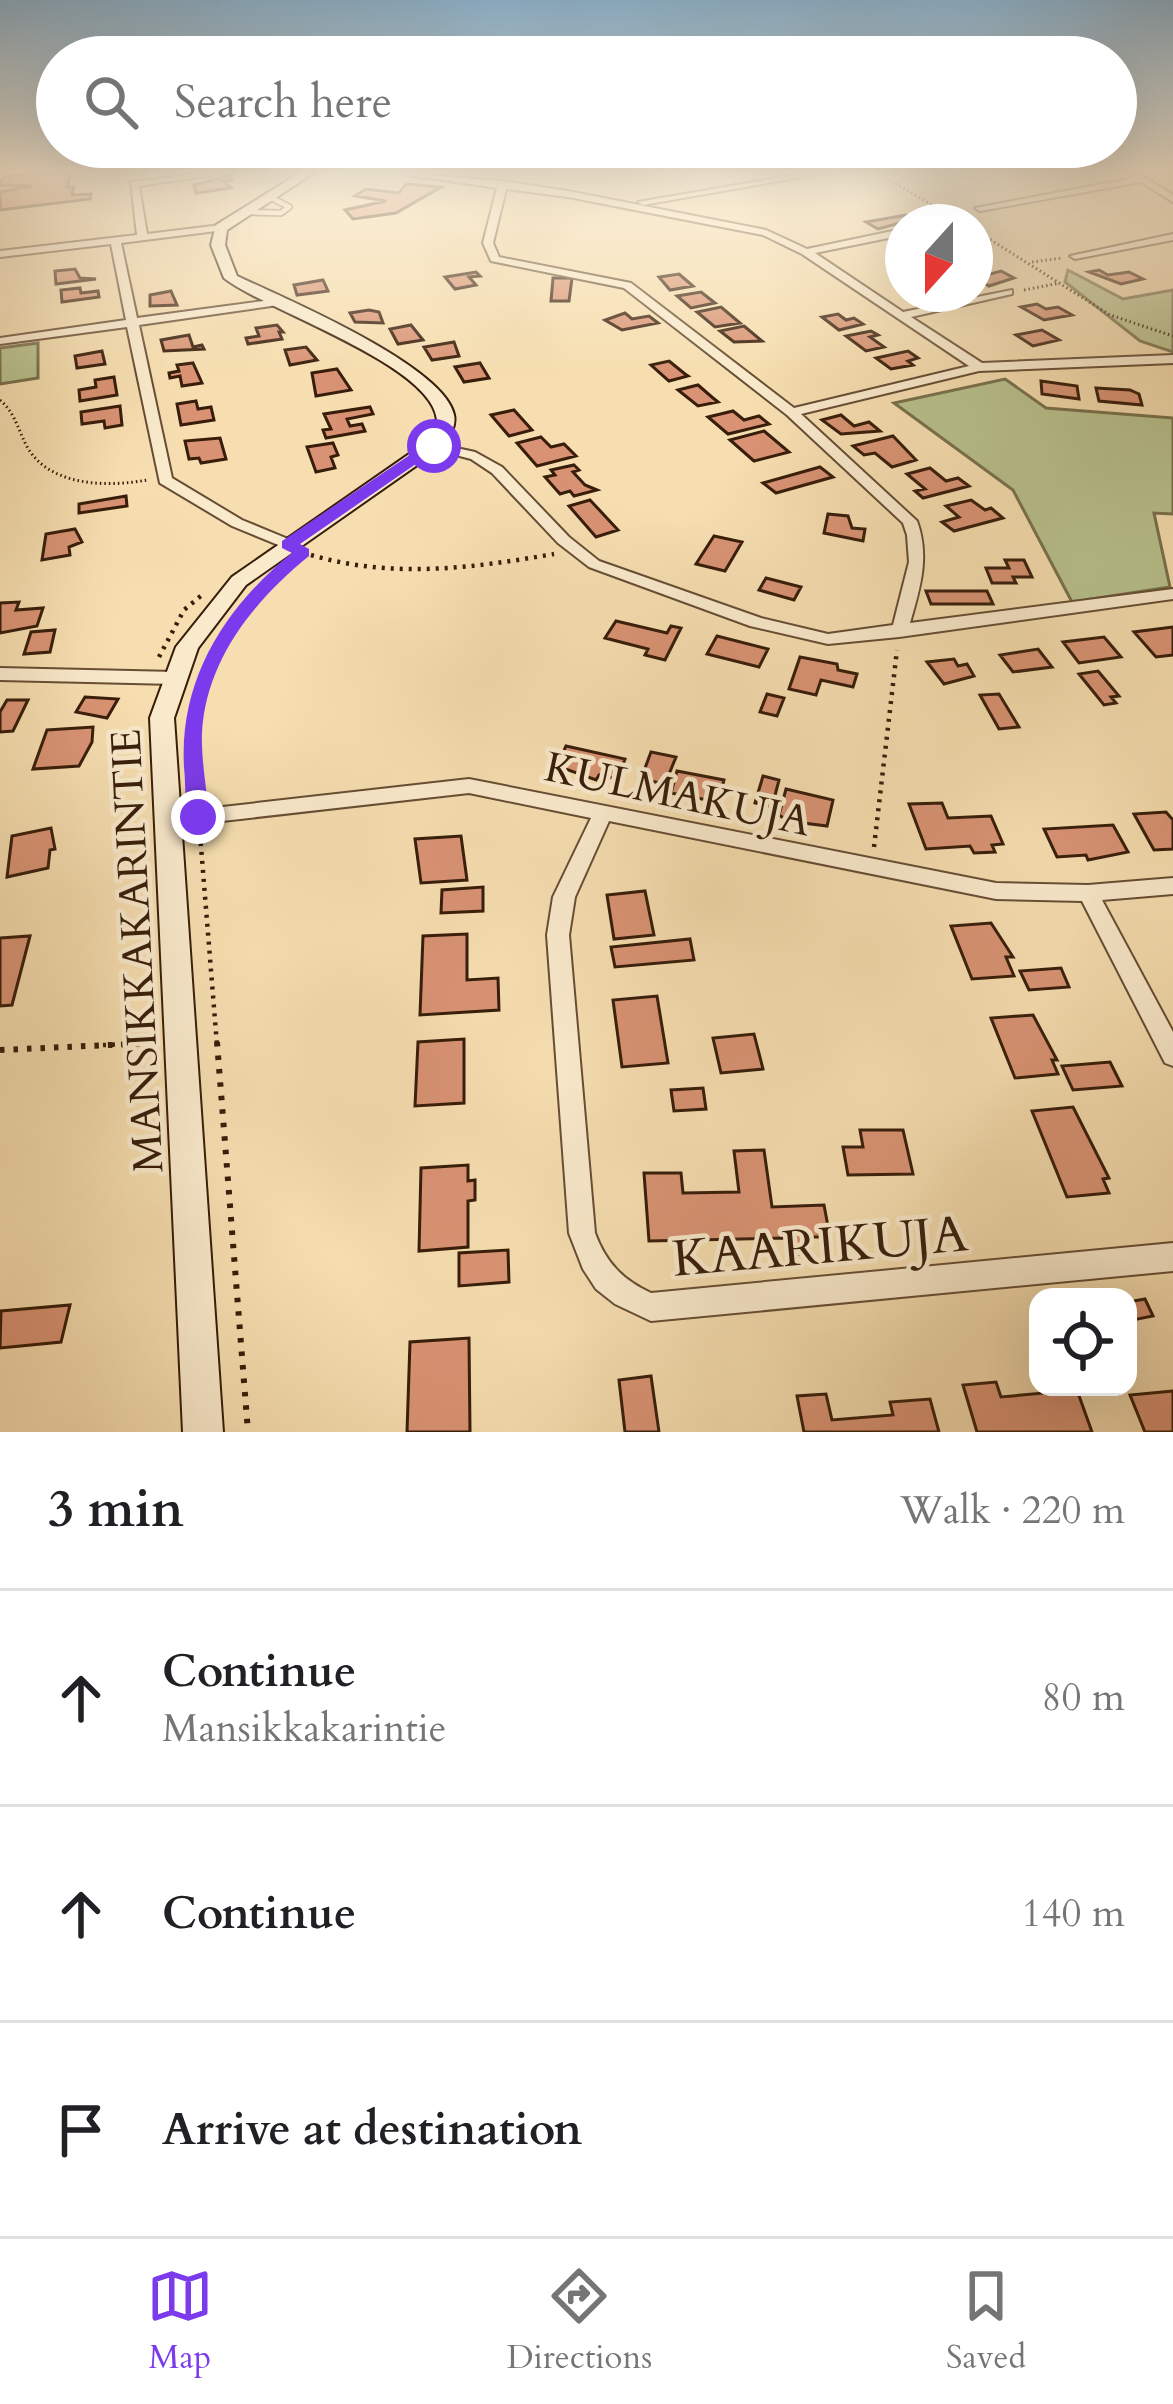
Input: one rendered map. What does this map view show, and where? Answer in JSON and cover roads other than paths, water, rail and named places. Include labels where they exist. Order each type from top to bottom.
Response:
[{"type":"street","points":[[0,254],[115,239],[164,476],[237,523],[288,544]]},
{"type":"street","points":[[219,239],[231,278],[398,363],[433,389],[446,412],[445,428],[434,446],[478,457],[572,550],[624,576],[756,622],[828,639],[1173,594]]},
{"type":"street","points":[[489,239],[495,259],[627,285],[792,412],[910,521],[920,541],[918,563],[899,632]]},
{"type":"street","points":[[773,239],[806,252],[980,367]]},
{"type":"street","points":[[806,252],[869,239]]},
{"type":"street","points":[[1075,256],[1164,239]]},
{"type":"street","points":[[904,315],[1008,292]]},
{"type":"street","points":[[0,341],[278,302]]},
{"type":"street","points":[[792,412],[980,367],[1173,359]]},
{"type":"street","name":"MANSIKKAKARINTIE","points":[[203,1432],[183,1036],[183,818],[162,718],[187,646],[239,581],[434,446]]},
{"type":"street","points":[[0,674],[175,678]]},
{"type":"street","name":"KULMAKUJA","points":[[183,818],[469,786],[996,891],[1088,893],[1173,886]]},
{"type":"street","name":"KAARIKUJA","points":[[602,815],[564,897],[558,935],[583,1233],[593,1270],[621,1295],[651,1307],[1173,1257]]},
{"type":"street","points":[[1088,893],[1173,1055]]}]
